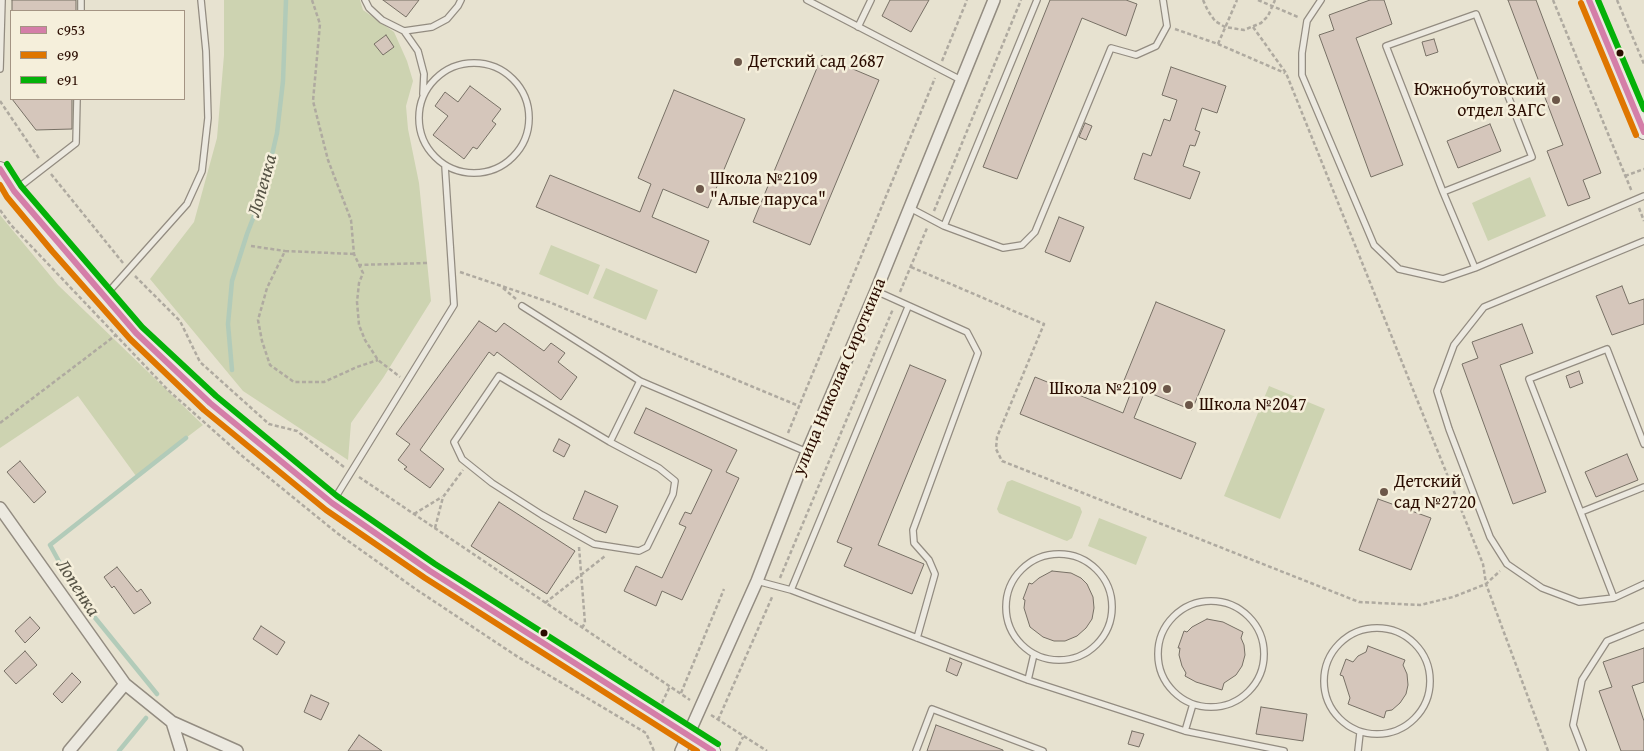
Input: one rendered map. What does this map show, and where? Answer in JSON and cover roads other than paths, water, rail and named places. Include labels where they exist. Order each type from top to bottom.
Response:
[{"type":"street","name":"улица Николая Сироткина","points":[[681,751],[757,581],[807,452],[876,291],[994,0]]},
{"type":"street","points":[[1589,0],[1644,132]]},
{"type":"street","points":[[0,169],[14,191],[136,333],[210,404],[332,503],[430,572],[713,751]]},
{"type":"street","points":[[0,508],[125,684],[172,722],[237,751]]},
{"type":"street","points":[[69,751],[125,684]]},
{"type":"street","points":[[172,722],[181,751]]},
{"type":"lane","points":[[0,69],[2,0]]},
{"type":"lane","points":[[104,296],[187,204],[202,171],[208,118],[206,51],[201,0]]},
{"type":"lane","points":[[364,0],[369,8],[382,20],[404,31],[418,51],[424,74],[423,94],[418,119],[420,133],[434,157],[445,166],[463,172],[482,173],[500,167],[507,162],[514,156],[525,140],[530,122],[528,103],[520,86],[506,73],[489,64],[471,62],[452,67],[436,77],[423,94]]},
{"type":"lane","points":[[404,31],[432,27],[447,19],[461,0]]},
{"type":"lane","points":[[807,0],[961,80]]},
{"type":"lane","points":[[858,27],[871,0]]},
{"type":"lane","points":[[944,226],[1037,0]]},
{"type":"lane","points":[[910,208],[944,226],[1003,248],[1022,244],[1035,232],[1111,48],[1136,55],[1156,46],[1167,26],[1163,0]]},
{"type":"lane","points":[[1321,0],[1307,21],[1302,53],[1302,75],[1374,245],[1399,269],[1443,279],[1475,268],[1644,196]]},
{"type":"lane","points":[[1443,192],[1532,157],[1476,14],[1386,46],[1443,192],[1475,268]]},
{"type":"lane","points":[[14,191],[76,143],[77,100]]},
{"type":"lane","points":[[332,503],[454,305],[445,166]]},
{"type":"lane","points":[[1644,241],[1484,307],[1454,345],[1437,391],[1449,429],[1490,537],[1507,564],[1542,588],[1579,602],[1614,598],[1644,584]]},
{"type":"lane","points":[[876,291],[967,332],[978,353],[913,530],[914,542],[929,560],[934,574],[917,638]]},
{"type":"lane","points":[[522,306],[640,381],[807,452]]},
{"type":"lane","points":[[791,590],[908,307]]},
{"type":"lane","points":[[1614,598],[1530,379],[1607,349],[1644,444]]},
{"type":"lane","points":[[499,376],[610,442],[659,468],[674,481],[673,494],[647,547],[639,551],[594,544],[578,535],[492,483],[462,459],[454,442],[499,376]]},
{"type":"lane","points":[[610,442],[640,381]]},
{"type":"lane","points":[[1580,512],[1644,487]]},
{"type":"lane","points":[[1053,553],[1070,554],[1086,560],[1100,572],[1109,588],[1113,606],[1109,625],[1105,633],[1100,641],[1087,653],[1070,659],[1051,660],[1034,654],[1020,644],[1010,630],[1005,613],[1006,596],[1012,580],[1022,567],[1037,558],[1053,553]]},
{"type":"lane","points":[[757,581],[791,590],[1028,680],[1185,731],[1284,751]]},
{"type":"lane","points":[[1205,600],[1222,602],[1238,608],[1252,620],[1261,636],[1265,654],[1262,672],[1253,688],[1239,700],[1222,707],[1203,708],[1193,704],[1186,702],[1172,691],[1162,678],[1157,661],[1158,644],[1164,628],[1174,614],[1189,605],[1205,600]]},
{"type":"lane","points":[[1583,751],[1573,726],[1582,680],[1607,641],[1644,626]]},
{"type":"lane","points":[[1370,628],[1388,629],[1405,635],[1418,646],[1427,661],[1431,678],[1429,696],[1422,711],[1410,724],[1395,732],[1378,735],[1360,733],[1344,724],[1332,711],[1325,694],[1323,676],[1328,659],[1338,644],[1353,633],[1370,628]]},
{"type":"lane","points":[[1028,680],[1034,654]]},
{"type":"lane","points":[[1185,731],[1193,704]]},
{"type":"lane","points":[[916,751],[932,709],[1043,751]]},
{"type":"lane","points":[[1358,751],[1360,733]]},
{"type":"waterway","name":"Лопенка","points":[[232,370],[228,324],[232,281],[264,190],[277,133],[283,81],[286,0]]},
{"type":"waterway","name":"Лопенка","points":[[157,694],[79,598],[50,545],[186,438]]},
{"type":"waterway","name":"Лопенка","points":[[119,751],[146,718]]},
{"type":"place","name":"Детский сад 2687","points":[[738,62]]},
{"type":"place","name":"Южнобутовский отдел ЗАГС","points":[[1556,100]]},
{"type":"place","name":"Школа №2109 \"Алые паруса\"","points":[[700,189]]},
{"type":"place","name":"Школа №2109","points":[[1167,389]]},
{"type":"place","name":"Школа №2047","points":[[1189,405]]},
{"type":"place","name":"Детский сад №2720","points":[[1384,492]]}]
